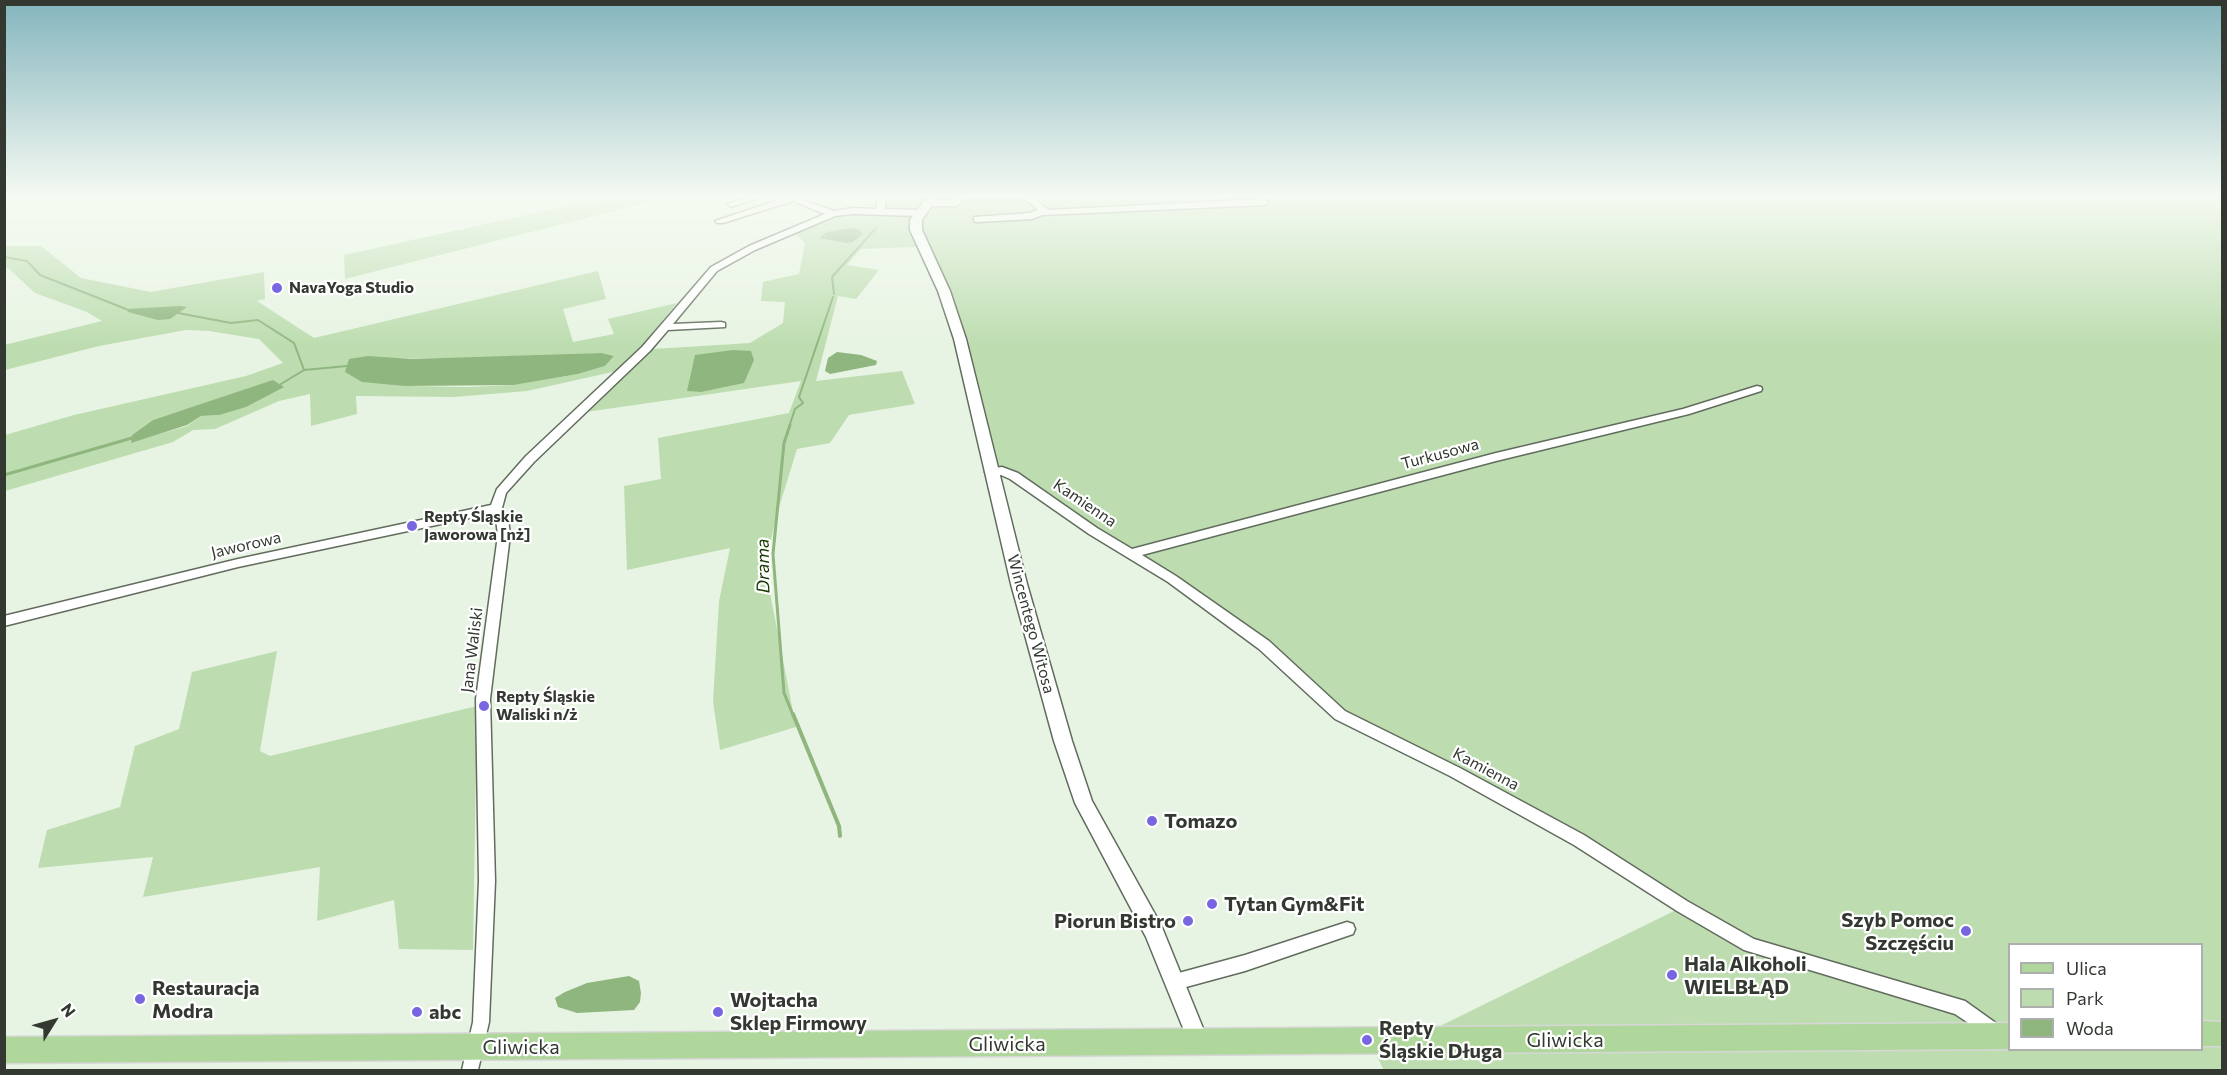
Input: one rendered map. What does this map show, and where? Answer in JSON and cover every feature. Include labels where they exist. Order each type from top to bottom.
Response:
[{"type":"main road","points":[[2203,1034],[2223,1034]]},
{"type":"main road","name":"Gliwicka","points":[[4,1050],[473,1059],[1199,1043],[2005,1036]]},
{"type":"street","points":[[496,508],[501,492],[512,478],[646,349],[714,269],[759,245]]},
{"type":"street","name":"Wincentego Witosa","points":[[923,245],[944,291],[960,339],[1019,584],[1074,775],[1099,833],[1154,932],[1199,1043]]},
{"type":"street","points":[[664,327],[721,325]]},
{"type":"street","name":"Turkusowa","points":[[1132,553],[1496,457],[1685,412],[1757,389]]},
{"type":"street","name":"Kamienna","points":[[991,472],[1002,471],[1014,476],[1092,531],[1132,553],[1264,645],[1340,714],[1455,772],[1579,840],[1682,906],[1750,945],[1959,1008],[2005,1036]]},
{"type":"street","name":"Jaworowa","points":[[5,622],[238,563],[496,508]]},
{"type":"street","name":"Jana Waliski","points":[[473,1059],[481,1022],[487,881],[483,699],[504,535],[502,519],[496,508]]},
{"type":"street","points":[[1175,982],[1245,963],[1347,929]]},
{"type":"green space","points":[[389,245],[479,245],[345,279],[344,255]]},
{"type":"green space","points":[[805,245],[915,245],[916,247],[861,249],[847,265],[879,270],[856,299],[838,296],[816,381],[902,371],[915,404],[849,415],[830,443],[797,449],[777,514],[765,567],[796,727],[720,750],[713,701],[719,601],[730,548],[627,570],[624,486],[661,479],[658,438],[789,413],[801,381],[586,412],[653,349],[750,343],[783,323],[785,302],[761,301],[763,282],[799,274]]},
{"type":"green space","points":[[924,245],[2222,245],[2222,1070],[1384,1070],[1377,1057],[1676,910],[1532,816],[1350,722],[1256,641],[995,464]]},
{"type":"green space","points":[[5,246],[41,246],[81,278],[151,292],[264,272],[265,299],[257,301],[314,338],[598,271],[606,299],[563,309],[573,342],[614,334],[608,319],[677,303],[638,351],[617,371],[527,391],[454,397],[356,396],[357,414],[311,426],[310,394],[279,401],[215,429],[193,430],[173,442],[5,491],[5,435],[74,415],[246,376],[283,363],[259,339],[209,331],[186,330],[99,346],[5,370],[4,345],[102,321],[87,312],[35,293],[8,268],[5,269]],"holes":[[[602,353],[614,356],[605,366],[578,374],[514,385],[469,387],[411,386],[368,356],[384,359],[530,357]],[[213,401],[219,415],[201,416],[187,426],[131,442],[132,435],[153,420]]]},
{"type":"green space","points":[[277,651],[260,751],[270,756],[477,706],[473,950],[399,949],[394,900],[317,921],[320,867],[143,897],[153,857],[38,868],[47,830],[120,807],[135,746],[179,729],[192,672]]},
{"type":"water","points":[[187,307],[170,319],[158,320],[128,312],[126,309]]},
{"type":"water","points":[[733,350],[751,351],[754,360],[744,383],[701,392],[687,391],[695,355]]},
{"type":"water","points":[[837,352],[861,355],[877,361],[876,365],[830,374],[825,371],[828,358]]},
{"type":"water","points":[[602,353],[614,356],[605,366],[578,374],[514,385],[405,386],[362,382],[345,372],[349,359],[368,356],[411,359]]},
{"type":"water","points":[[273,380],[284,387],[246,407],[219,415],[201,416],[187,425],[131,443],[132,435],[153,420]]},
{"type":"water","points":[[629,976],[639,981],[641,993],[640,1002],[634,1010],[577,1013],[558,1007],[555,998],[565,992],[587,983]]},
{"type":"waterway","name":"Drama","points":[[834,294],[832,277],[861,245]]},
{"type":"waterway","points":[[4,257],[27,261],[40,275],[126,309]]},
{"type":"waterway","name":"Drama","points":[[789,427],[795,409],[803,403],[799,397],[833,297]]},
{"type":"waterway","points":[[178,313],[231,323],[258,320],[294,343],[304,370]]},
{"type":"waterway","points":[[304,370],[347,366]]},
{"type":"waterway","points":[[281,384],[304,370]]},
{"type":"waterway","name":"Drama","points":[[790,425],[784,443],[773,554],[784,693],[793,715]]},
{"type":"waterway","points":[[4,475],[132,438]]},
{"type":"waterway","name":"Drama","points":[[793,714],[839,826],[840,836]]},
{"type":"place","name":"NavaYoga Studio","points":[[277,288]]},
{"type":"place","name":"Repty Śląskie Jaworowa [nż]","points":[[412,526]]},
{"type":"place","name":"Repty Śląskie Waliski n/ż","points":[[484,706]]},
{"type":"place","name":"Tomazo","points":[[1152,821]]},
{"type":"place","name":"Tytan Gym&Fit","points":[[1212,904]]},
{"type":"place","name":"Piorun Bistro","points":[[1188,921]]},
{"type":"place","name":"Szyb Pomoc Szczęściu","points":[[1966,931]]},
{"type":"place","name":"Hala Alkoholi WIELBŁĄD","points":[[1672,975]]},
{"type":"place","name":"Restauracja Modra","points":[[140,999]]},
{"type":"place","name":"abc","points":[[417,1012]]},
{"type":"place","name":"Wojtacha Sklep Firmowy","points":[[718,1012]]},
{"type":"place","name":"Repty Śląskie Długa","points":[[1367,1040]]}]
